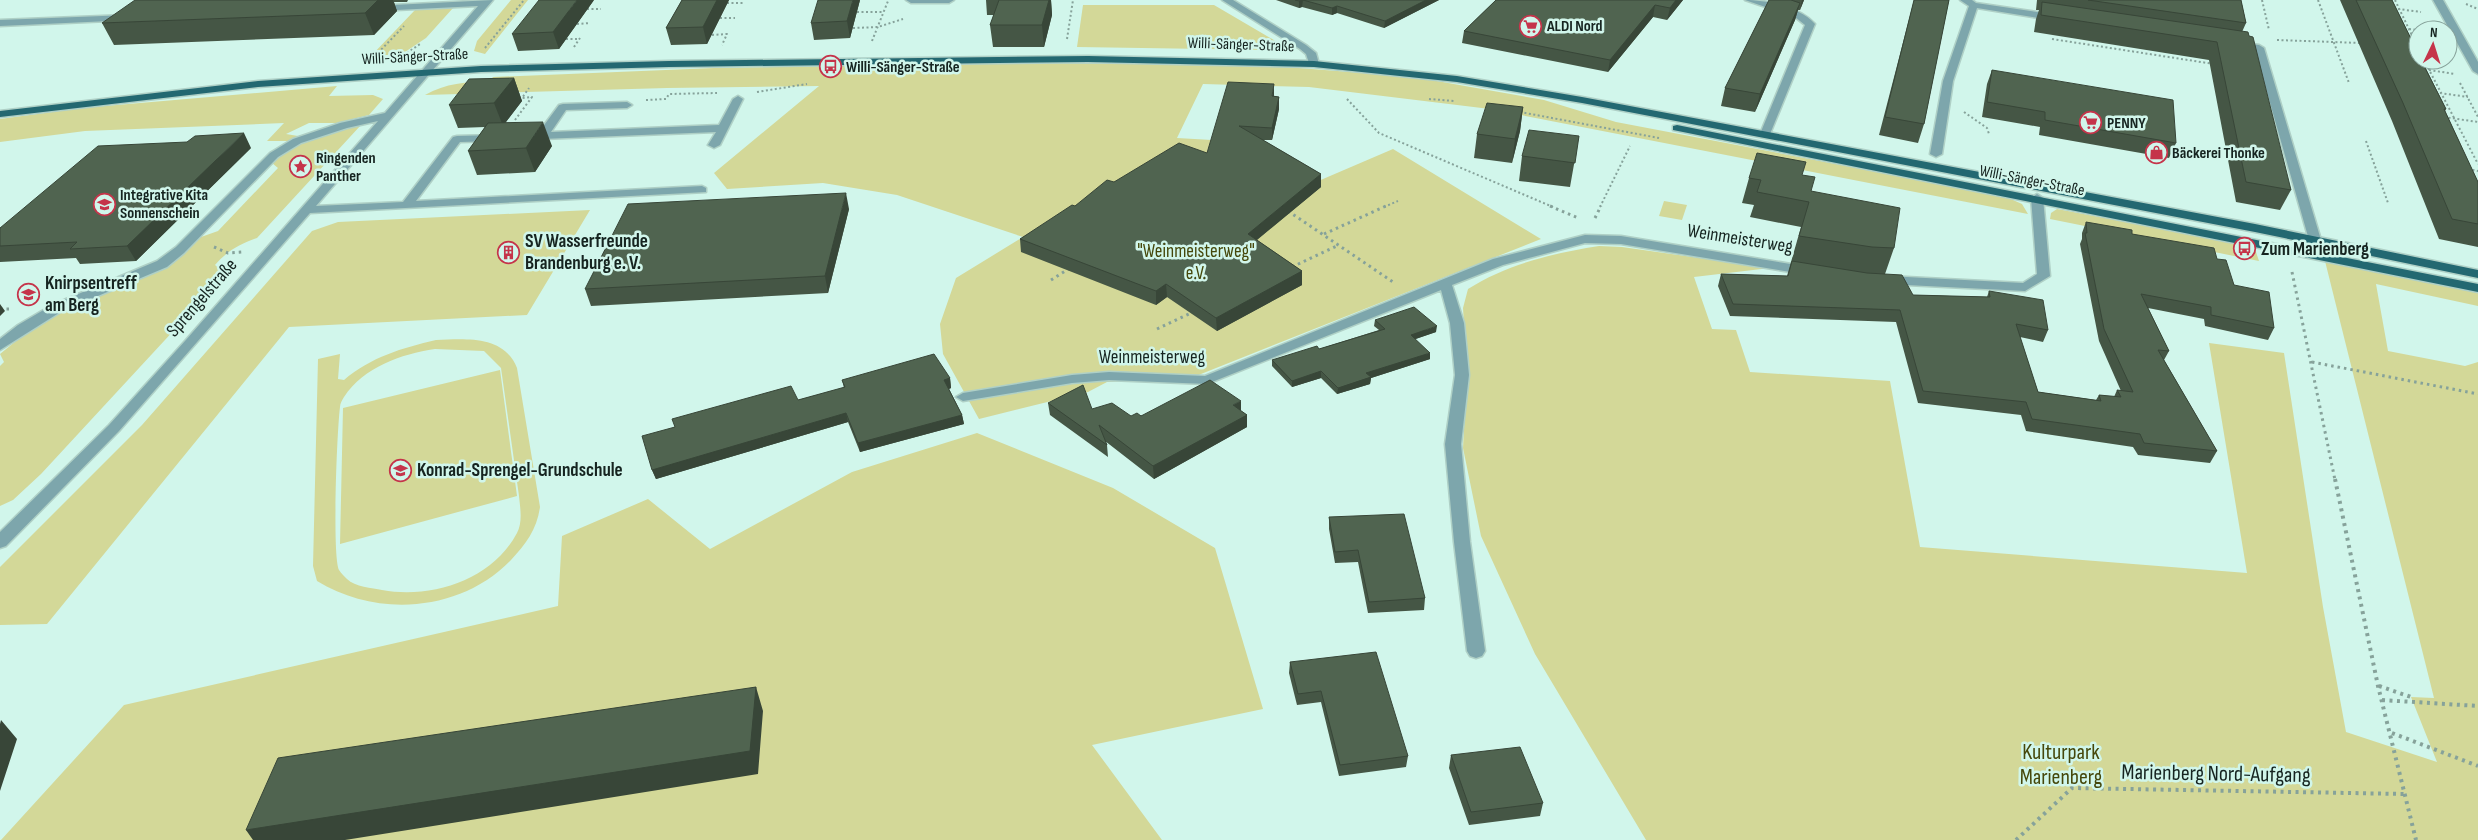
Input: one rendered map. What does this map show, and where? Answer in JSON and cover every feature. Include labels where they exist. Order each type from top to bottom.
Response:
[{"type":"main road","name":"Willi-Sänger-Straße","points":[[0,114],[258,84],[425,72],[660,64],[1088,59],[1314,64],[1457,78],[1582,100],[2315,240],[2478,274]]},
{"type":"main road","name":"Willi-Sänger-Straße","points":[[1582,100],[1679,128],[2288,248],[2478,288]]},
{"type":"street","points":[[911,0],[949,0]]},
{"type":"street","points":[[1227,0],[1303,47],[1311,53],[1314,64]]},
{"type":"street","points":[[1750,0],[1798,16],[1810,24],[1765,134]]},
{"type":"street","points":[[2438,0],[2478,71]]},
{"type":"street","points":[[368,8],[487,2]]},
{"type":"street","name":"Sprengelstraße","points":[[0,542],[114,428],[487,2]]},
{"type":"street","points":[[1936,154],[1943,103],[1970,2],[2064,19]]},
{"type":"street","points":[[0,23],[141,18]]},
{"type":"street","points":[[2227,44],[2259,48],[2315,240]]},
{"type":"street","points":[[714,145],[739,97]]},
{"type":"street","points":[[542,136],[563,107],[627,105]]},
{"type":"street","points":[[0,346],[24,328],[57,308],[162,264],[180,250],[274,155],[297,141],[344,124],[388,115]]},
{"type":"street","points":[[407,204],[457,139],[509,134],[542,136],[723,128]]},
{"type":"street","points":[[306,210],[702,190]]},
{"type":"street","points":[[1872,280],[2025,287],[2044,276],[2037,198]]},
{"type":"street","name":"Weinmeisterweg","points":[[963,398],[1100,376],[1207,380],[1498,262],[1586,239],[1621,240],[1824,273]]},
{"type":"street","points":[[1445,282],[1458,323],[1462,375],[1453,444],[1462,542],[1476,651]]},
{"type":"path","points":[[481,52],[524,0]]},
{"type":"path","points":[[872,43],[889,0]]},
{"type":"path","points":[[1067,41],[1073,0]]},
{"type":"path","points":[[2259,48],[2268,45],[2272,39],[2262,0]]},
{"type":"path","points":[[2318,0],[2335,41],[2349,83]]},
{"type":"path","points":[[2395,0],[2408,27]]},
{"type":"path","points":[[2462,0],[2478,9]]},
{"type":"path","points":[[727,3],[742,3]]},
{"type":"path","points":[[372,59],[423,6]]},
{"type":"path","points":[[587,9],[601,8]]},
{"type":"path","points":[[2392,8],[2423,12]]},
{"type":"path","points":[[857,12],[884,12]]},
{"type":"path","points":[[720,18],[735,18]]},
{"type":"path","points":[[853,28],[878,27],[904,19]]},
{"type":"path","points":[[577,24],[590,23]]},
{"type":"path","points":[[2401,27],[2408,29]]},
{"type":"path","points":[[712,35],[727,34]]},
{"type":"path","points":[[566,39],[580,38]]},
{"type":"path","points":[[2044,38],[2217,65]]},
{"type":"path","points":[[2272,39],[2363,43]]},
{"type":"path","points":[[403,55],[423,42]]},
{"type":"path","points":[[2429,70],[2455,74],[2453,70]]},
{"type":"path","points":[[2429,70],[2478,164]]},
{"type":"path","points":[[2459,82],[2478,116]]},
{"type":"path","points":[[627,105],[633,100],[666,99],[669,94],[735,92],[739,97],[775,88],[796,88],[810,83],[780,83]]},
{"type":"path","points":[[520,88],[538,88]]},
{"type":"path","points":[[509,134],[532,97],[522,98],[527,91]]},
{"type":"path","points":[[2433,92],[2468,98]]},
{"type":"path","points":[[1424,98],[1456,101]]},
{"type":"path","points":[[1347,99],[1379,133],[1592,224]]},
{"type":"path","points":[[1943,103],[1955,105],[1966,112],[1988,128],[1989,134]]},
{"type":"path","points":[[1516,112],[1668,140]]},
{"type":"path","points":[[2437,116],[2478,122]]},
{"type":"path","points":[[2366,141],[2388,203]]},
{"type":"path","points":[[1586,239],[1630,146]]},
{"type":"path","points":[[2460,168],[2478,171]]},
{"type":"path","points":[[1324,234],[1398,201]]},
{"type":"path","points":[[1280,206],[1414,296]]},
{"type":"path","points":[[1287,269],[1339,245]]},
{"type":"path","points":[[2288,248],[2378,686],[2416,840]]},
{"type":"path","points":[[1051,280],[1076,264]]},
{"type":"path","points":[[1157,329],[1200,309]]},
{"type":"path","points":[[2312,362],[2478,394]]},
{"type":"path","points":[[2378,686],[2410,697]]},
{"type":"path","points":[[2382,700],[2478,706]]},
{"type":"path","points":[[2391,733],[2478,766]]},
{"type":"path","name":"Marienberg Nord-Aufgang","points":[[2016,840],[2072,788],[2405,794]]},
{"type":"green space","points":[[511,0],[528,0],[485,54],[474,51],[477,41]]},
{"type":"green space","points":[[1083,5],[1214,5],[1284,46],[1279,50],[1077,47]]},
{"type":"green space","points":[[453,8],[426,38],[402,54],[371,56],[415,10]]},
{"type":"green space","name":"\"Weinmeisterweg\" e.V.","points":[[1037,63],[1262,65],[1414,77],[1544,100],[1616,122],[2004,196],[2022,204],[2028,214],[1490,109],[1309,87],[1203,84],[1177,138],[1229,141],[1316,182],[1393,149],[1541,239],[1196,376],[1107,382],[1088,392],[979,419],[943,354],[940,324],[956,278],[1023,237],[897,195],[823,183],[727,189],[714,173],[819,86],[425,95],[448,86],[490,81],[493,77],[714,68]]},
{"type":"green space","points":[[337,86],[329,96],[373,95],[383,99],[369,115],[337,123],[309,123],[286,134],[298,136],[289,141],[267,141],[284,123],[85,131],[0,142],[0,119],[82,108]]},
{"type":"green space","points":[[361,125],[257,238],[234,248],[215,265],[226,274],[41,474],[13,500],[0,506],[0,366],[4,362],[0,354],[27,332],[61,311],[157,271],[178,258],[201,237],[218,231],[278,168],[272,163],[291,148],[313,137],[337,129]]},
{"type":"green space","points":[[1664,201],[1687,205],[1682,220],[1659,216]]},
{"type":"green space","points":[[2057,209],[2254,246],[2259,261],[2050,219],[2051,213]]},
{"type":"green space","points":[[590,210],[527,315],[289,327],[47,624],[0,625],[0,567],[142,425],[312,231],[338,222]]},
{"type":"green space","name":"Kulturpark Marienberg","points":[[1599,246],[1622,247],[1770,268],[1694,277],[1712,329],[1736,330],[1750,372],[1890,381],[1920,547],[2247,573],[2209,343],[2284,353],[2323,607],[2346,732],[2437,762],[2411,697],[2434,698],[2325,261],[2478,292],[2478,306],[2376,284],[2388,351],[2465,366],[2478,362],[2478,840],[1646,840],[1535,654],[1481,536],[1463,448],[1467,374],[1463,308],[1468,289],[1515,266],[1565,252]]},
{"type":"green space","points":[[436,340],[483,341],[494,344],[511,357],[517,368],[540,507],[539,515],[530,536],[511,560],[491,577],[468,590],[443,599],[418,604],[366,601],[341,593],[317,581],[313,566],[318,359],[340,354],[338,379],[344,380],[365,365],[387,354]],"holes":[[[435,349],[484,351],[501,368],[520,505],[521,519],[517,533],[506,549],[492,563],[476,574],[440,588],[421,592],[401,592],[369,588],[350,582],[339,570],[336,541],[338,440],[340,406],[343,399],[362,378],[397,358]]]},
{"type":"green space","points":[[500,370],[517,496],[340,544],[343,408]]},
{"type":"green space","points":[[977,433],[1113,488],[1215,548],[1263,709],[1092,745],[1162,840],[1,840],[124,705],[558,606],[562,536],[648,499],[710,549],[852,472]]},
{"type":"building","points":[[135,0],[378,0],[365,13],[102,23]]},
{"type":"building","points":[[539,0],[577,0],[553,32],[512,34]]},
{"type":"building","points":[[682,0],[717,0],[703,27],[666,28]]},
{"type":"building","points":[[818,0],[853,0],[847,21],[811,23]]},
{"type":"building","points":[[999,0],[1049,0],[1042,25],[990,25]]},
{"type":"building","points":[[1303,0],[1426,0],[1385,21],[1337,6],[1332,8]]},
{"type":"building","points":[[1496,0],[1676,0],[1670,8],[1655,5],[1610,60],[1464,31]]},
{"type":"building","points":[[1769,0],[1791,0],[1800,3],[1760,94],[1725,88]]},
{"type":"building","points":[[1914,0],[1949,0],[1924,124],[1885,117]]},
{"type":"building","points":[[2088,0],[2241,0],[2246,23]]},
{"type":"building","points":[[2356,0],[2392,0],[2408,33],[2408,70],[2426,70],[2446,109],[2444,109],[2478,182],[2478,224],[2452,219],[2403,103]]},
{"type":"building","points":[[2042,2],[2248,32],[2249,36],[2253,37],[2291,190],[2246,182],[2217,42],[2041,15]]},
{"type":"building","points":[[1992,70],[2173,100],[2176,143],[2045,120],[2045,112],[1987,102]]},
{"type":"building","points":[[514,78],[494,103],[449,105],[469,79]]},
{"type":"building","points":[[1228,82],[1274,84],[1272,96],[1279,97],[1272,128],[1239,126],[1321,174],[1248,234],[1302,271],[1216,318],[1166,284],[1156,291],[1020,239],[1072,205],[1075,206],[1107,180],[1114,182],[1179,143],[1207,153]]},
{"type":"building","points":[[1487,103],[1523,107],[1515,139],[1477,134]]},
{"type":"building","points":[[543,122],[526,148],[468,151],[488,123]]},
{"type":"building","points":[[1529,130],[1579,136],[1575,163],[1522,156]]},
{"type":"building","points":[[244,133],[127,246],[70,249],[77,242],[0,246],[0,228],[98,146],[187,142],[195,136]]},
{"type":"building","points":[[1757,153],[1806,162],[1802,175],[1815,177],[1811,191],[1900,208],[1894,248],[1872,247],[1799,236],[1809,202],[1757,192],[1761,180],[1749,178]]},
{"type":"building","points":[[846,193],[825,276],[585,289],[628,204]]},
{"type":"building","points":[[2086,222],[2132,230],[2132,234],[2214,248],[2217,259],[2226,260],[2234,285],[2269,292],[2274,328],[2211,315],[2211,307],[2141,294],[2169,351],[2158,350],[2217,451],[2144,443],[2140,434],[2032,419],[2026,402],[1923,391],[1900,310],[1733,304],[1721,274],[1788,276],[1792,261],[1867,273],[1902,275],[1913,295],[1990,297],[1989,291],[2043,300],[2048,330],[2016,324],[2038,392],[2101,401],[2099,395],[2121,397],[2117,390],[2133,392],[2104,329],[2085,233],[2087,233]]},
{"type":"building","points":[[1414,307],[1437,326],[1411,335],[1430,353],[1366,373],[1371,377],[1338,388],[1321,371],[1292,381],[1272,360],[1317,346],[1319,349],[1385,329],[1375,320]]},
{"type":"building","points":[[934,354],[950,378],[944,380],[962,415],[858,443],[846,413],[652,470],[642,436],[675,427],[672,419],[791,386],[798,400],[845,387],[842,380]]},
{"type":"building","points":[[1210,380],[1241,401],[1233,405],[1247,415],[1153,466],[1099,425],[1107,445],[1048,403],[1083,385],[1092,409],[1112,403],[1131,416],[1137,413],[1141,416]]},
{"type":"building","points":[[1404,514],[1425,598],[1369,602],[1358,550],[1335,552],[1329,517]]},
{"type":"building","points":[[1376,652],[1408,756],[1340,765],[1321,691],[1298,694],[1290,662]]},
{"type":"building","points":[[756,687],[750,751],[246,830],[278,758]]},
{"type":"building","points":[[1520,747],[1543,803],[1471,812],[1451,755]]},
{"type":"place","name":"ALDI Nord","points":[[1531,26]]},
{"type":"place","name":"Willi-Sänger-Straße","points":[[830,67]]},
{"type":"place","name":"PENNY","points":[[2091,123]]},
{"type":"place","name":"Bäckerei Thonke","points":[[2156,153]]},
{"type":"place","name":"Ringenden Panther","points":[[300,167]]},
{"type":"place","name":"Integrative Kita Sonnenschein","points":[[104,204]]},
{"type":"place","name":"Zum Marienberg","points":[[2245,249]]},
{"type":"place","name":"SV Wasserfreunde Brandenburg e. V.","points":[[509,252]]},
{"type":"place","name":"Knirpsentreff am Berg","points":[[29,294]]},
{"type":"place","name":"Konrad-Sprengel-Grundschule","points":[[401,470]]}]
